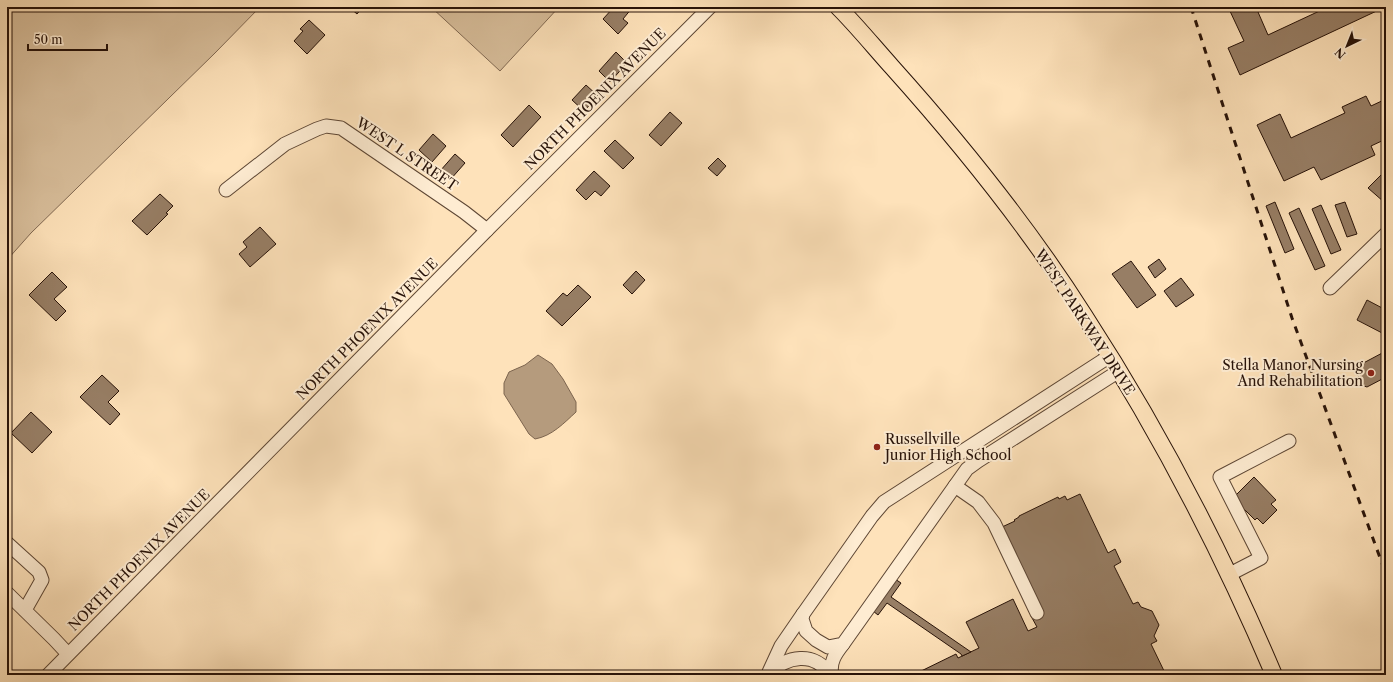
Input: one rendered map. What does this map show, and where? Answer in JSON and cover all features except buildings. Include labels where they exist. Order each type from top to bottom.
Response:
[{"type":"main road","name":"WEST PARKWAY DRIVE","points":[[838,7],[923,102],[986,179],[1040,251],[1084,314],[1119,370],[1161,443],[1198,513],[1247,613],[1274,675]]},
{"type":"street","name":"NORTH PHOENIX AVENUE","points":[[48,675],[487,230],[710,7]]},
{"type":"street","name":"WEST L STREET","points":[[226,190],[285,144],[326,126],[340,128],[464,212],[487,230]]},
{"type":"street","points":[[1330,288],[1386,234]]},
{"type":"street","points":[[768,675],[781,646],[872,516],[884,502],[1110,356]]},
{"type":"street","points":[[831,675],[832,663],[835,655],[955,486],[972,465],[1119,370]]},
{"type":"street","points":[[1228,575],[1261,558],[1220,477],[1289,441]]},
{"type":"street","points":[[955,486],[978,502],[994,523],[1038,613]]},
{"type":"street","points":[[7,542],[38,572],[42,580],[24,610]]},
{"type":"street","points":[[7,593],[68,654]]},
{"type":"street","points":[[803,614],[802,619],[806,631],[816,640],[828,647],[843,644]]},
{"type":"street","points":[[768,675],[784,662],[798,658],[812,660],[825,667],[831,675]]},
{"type":"shaded area","points":[[7,7],[260,7],[31,233],[7,260]]},
{"type":"shaded area","points":[[431,7],[559,7],[500,71]]},
{"type":"shaded area","points":[[538,355],[552,364],[563,379],[576,402],[576,412],[552,432],[535,439],[529,434],[504,394],[504,383],[509,372],[525,365]]},
{"type":"railway","points":[[1191,7],[1292,318],[1386,574]]},
{"type":"place","name":"Stella Manor Nursing And Rehabilitation","points":[[1371,373]]},
{"type":"place","name":"Russellville Junior High School","points":[[877,447]]}]
